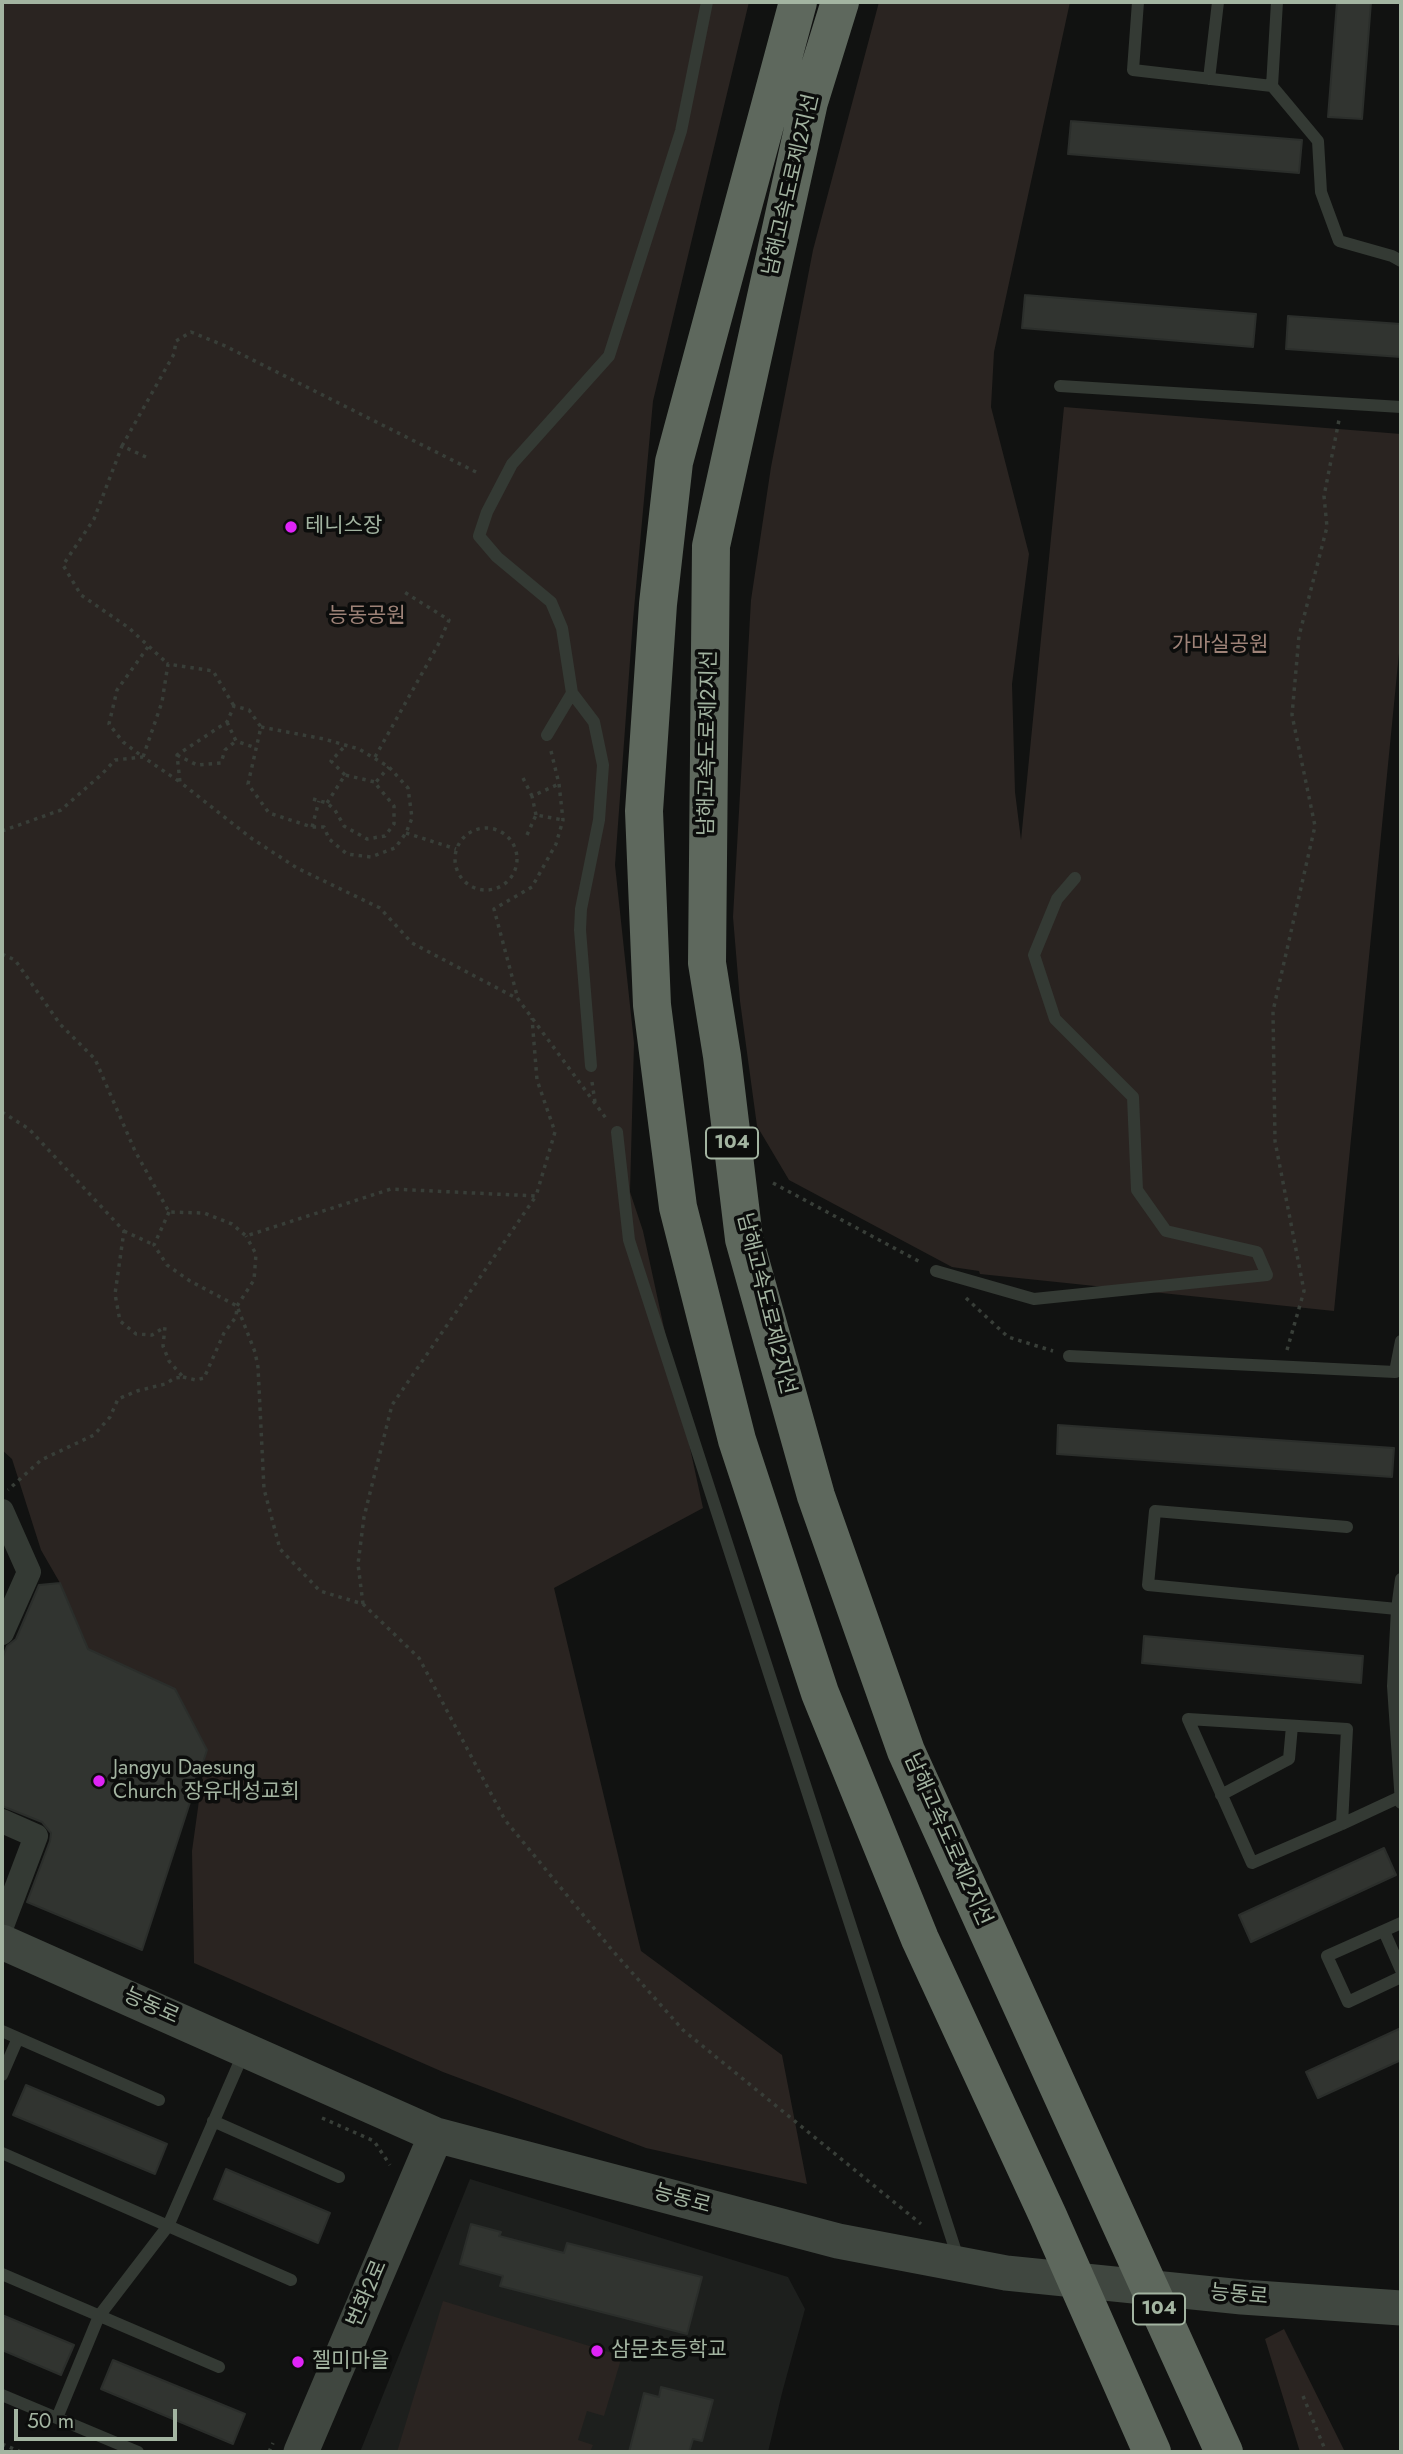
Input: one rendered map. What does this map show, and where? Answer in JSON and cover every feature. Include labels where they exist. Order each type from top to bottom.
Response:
[{"type":"highway","name":"남해고속도로제2지선","points":[[798,2],[674,462],[658,604],[644,811],[652,1005],[678,1207],[741,1453],[820,1693],[920,1939],[1152,2452]]},
{"type":"highway","name":"남해고속도로제2지선","points":[[840,2],[809,102],[711,546],[707,963],[722,1056],[744,1238],[816,1496],[906,1751],[1224,2452]]},
{"type":"highway","points":[[1113,2363],[1130,2452]]},
{"type":"street","points":[[2,1511],[29,1572],[2,1633]]},
{"type":"street","points":[[2,1821],[36,1836],[2,1926]]},
{"type":"street","name":"능동로","points":[[2,1942],[436,2135],[838,2241],[1006,2273],[1242,2297],[1401,2308]]},
{"type":"street","name":"번화2로","points":[[301,2452],[436,2135]]},
{"type":"lane","points":[[591,1066],[580,930],[581,909],[599,820],[603,765],[594,722],[572,693],[562,628],[551,602],[497,557],[479,536],[487,512],[512,464],[609,356],[681,131],[707,2]]},
{"type":"lane","points":[[1138,2],[1133,71],[1272,86]]},
{"type":"lane","points":[[1209,79],[1218,2]]},
{"type":"lane","points":[[1277,2],[1272,86],[1318,141],[1321,192],[1339,241],[1401,261]]},
{"type":"lane","points":[[1060,386],[1401,407]]},
{"type":"lane","points":[[548,735],[572,693]]},
{"type":"lane","points":[[936,1271],[1034,1299],[1267,1275],[1257,1252],[1166,1231],[1137,1190],[1133,1097],[1055,1019],[1034,955],[1057,899],[1075,878]]},
{"type":"lane","points":[[617,1132],[629,1240],[960,2264]]},
{"type":"lane","points":[[1069,1356],[1395,1372],[1401,1341]]},
{"type":"lane","points":[[1347,1527],[1154,1511],[1148,1585],[1397,1608]]},
{"type":"lane","points":[[1342,1824],[1347,1729],[1188,1719],[1252,1863],[1400,1800],[1397,1608],[1401,1579]]},
{"type":"lane","points":[[1222,1795],[1289,1759],[1292,1726]]},
{"type":"lane","points":[[1401,1923],[1326,1956],[1348,2003],[1401,1977]]},
{"type":"lane","points":[[1384,1931],[1401,1970]]},
{"type":"lane","points":[[2,2031],[159,2100]]},
{"type":"lane","points":[[2,2075],[18,2038]]},
{"type":"lane","points":[[57,2418],[99,2316],[168,2226],[245,2049]]},
{"type":"lane","points":[[213,2121],[339,2177]]},
{"type":"lane","points":[[2,2153],[291,2280]]},
{"type":"lane","points":[[2,2274],[219,2367]]},
{"type":"lane","points":[[2,2395],[138,2452]]},
{"type":"path","points":[[261,727],[248,784],[270,813],[312,827],[324,827],[329,839],[347,854],[371,857],[394,848],[406,833],[412,818],[408,788],[389,767],[375,757],[324,738],[261,727],[249,710],[234,706],[214,671],[168,664],[130,628],[81,595],[63,565],[94,519],[122,446],[174,354],[176,341],[191,332],[223,345],[478,473]]},
{"type":"path","points":[[1282,1366],[1304,1291],[1275,1141],[1273,1011],[1315,827],[1292,715],[1300,636],[1327,527],[1324,496],[1342,404]]},
{"type":"path","points":[[122,446],[146,457]]},
{"type":"path","points":[[375,757],[438,645],[449,620],[401,590]]},
{"type":"path","points":[[148,647],[117,690],[109,723],[123,742],[180,782],[251,838],[297,868],[380,908],[412,943],[518,999]]},
{"type":"path","points":[[143,757],[162,702],[168,664]]},
{"type":"path","points":[[177,755],[227,722],[234,706]]},
{"type":"path","points":[[227,722],[236,741],[256,748]]},
{"type":"path","points":[[548,735],[564,820],[556,844],[532,887],[494,909],[518,999],[617,1132]]},
{"type":"path","points":[[177,755],[197,765],[221,763],[225,750],[236,741]]},
{"type":"path","points":[[313,799],[327,803],[335,810],[344,826],[367,839],[385,836],[394,824],[394,806],[375,783],[345,775],[331,761],[346,745]]},
{"type":"path","points":[[177,755],[180,782]]},
{"type":"path","points":[[2,831],[61,810],[115,760],[143,757]]},
{"type":"path","points":[[375,783],[389,767]]},
{"type":"path","points":[[327,803],[345,775]]},
{"type":"path","points":[[523,778],[532,796],[536,815],[527,835]]},
{"type":"path","points":[[532,796],[559,784]]},
{"type":"path","points":[[312,827],[319,801]]},
{"type":"path","points":[[536,815],[564,820]]},
{"type":"path","points":[[478,829],[499,831],[513,845],[516,865],[505,883],[496,888],[477,889],[468,884],[456,868],[456,849],[469,833],[478,829]]},
{"type":"path","points":[[406,833],[456,849]]},
{"type":"path","points":[[2,954],[15,960],[60,1024],[95,1059],[135,1151],[169,1212]]},
{"type":"path","points":[[363,1604],[358,1564],[364,1517],[392,1405],[536,1196],[555,1132],[537,1080],[532,1018]]},
{"type":"path","points":[[2,1112],[29,1129],[124,1231],[154,1245],[167,1265],[190,1281],[237,1306],[258,1367],[264,1489],[280,1549],[320,1591],[363,1604],[419,1658],[505,1820],[612,1950],[683,2030],[921,2224]]},
{"type":"path","points":[[773,1183],[936,1271],[1008,1337],[1069,1356]]},
{"type":"path","points":[[246,1236],[391,1189],[536,1196]]},
{"type":"path","points":[[2,1497],[41,1460],[94,1435],[110,1417],[118,1399],[154,1388],[175,1378],[204,1378],[224,1333],[236,1317],[237,1306],[254,1280],[256,1254],[246,1236],[232,1224],[204,1213],[169,1212]]},
{"type":"path","points":[[154,1245],[169,1212]]},
{"type":"path","points":[[124,1231],[115,1294],[120,1321],[136,1334],[152,1335],[165,1327],[163,1346],[169,1361],[183,1377]]},
{"type":"path","points":[[315,2115],[374,2141],[390,2165]]},
{"type":"path","points":[[1303,2396],[1326,2452]]},
{"type":"path","points":[[2,2444],[20,2452]]},
{"type":"shaded area","name":"삼문초등학교","points":[[470,2179],[788,2277],[805,2309],[768,2452],[360,2452]]},
{"type":"green space","name":"능동공원","points":[[2,2],[749,2],[653,401],[615,865],[634,1043],[630,1192],[643,1231],[703,1508],[554,1588],[641,1951],[782,2055],[807,2184],[646,2148],[443,2072],[194,1963],[192,1851],[206,1750],[175,1689],[88,1649],[60,1583],[41,1550],[12,1459],[2,1450]]},
{"type":"green space","name":"가마실공원","points":[[879,2],[1070,2],[994,352],[991,407],[1029,554],[1012,684],[1015,792],[1021,840],[1064,407],[1401,434],[1401,633],[1334,1311],[980,1274],[979,1271],[952,1267],[789,1180],[757,1126],[740,1001],[733,917],[751,600],[771,467],[813,250]]},
{"type":"green space","points":[[443,2301],[622,2356],[604,2416],[587,2411],[578,2440],[593,2445],[590,2452],[397,2452]]},
{"type":"green space","points":[[1284,2329],[1345,2452],[1300,2452],[1265,2339]]},
{"type":"building","points":[[1337,2],[1371,2],[1362,119],[1328,117]]},
{"type":"building","points":[[1071,121],[1302,140],[1299,173],[1068,154]]},
{"type":"building","points":[[1025,295],[1256,314],[1253,347],[1022,328]]},
{"type":"building","points":[[1288,316],[1401,324],[1401,357],[1286,349]]},
{"type":"building","points":[[1058,1425],[1394,1448],[1392,1477],[1057,1454]]},
{"type":"building","name":"Jangyu Daesung Church 장유대성교회","points":[[60,1583],[88,1649],[175,1689],[207,1750],[142,1950],[27,1902],[51,1833],[42,1822],[2,1806],[2,1659],[7,1646],[16,1639],[39,1585]]},
{"type":"building","points":[[1144,1636],[1363,1656],[1361,1683],[1142,1663]]},
{"type":"building","points":[[1384,1848],[1396,1875],[1251,1942],[1239,1915]]},
{"type":"building","points":[[1401,2028],[1401,2060],[1318,2098],[1306,2072]]},
{"type":"building","points":[[26,2085],[167,2144],[155,2174],[13,2115]]},
{"type":"building","points":[[226,2169],[330,2213],[318,2243],[214,2199]]},
{"type":"building","points":[[471,2224],[501,2232],[499,2236],[564,2253],[567,2243],[702,2277],[687,2334],[500,2286],[503,2276],[460,2264]]},
{"type":"building","points":[[2,2315],[74,2345],[61,2375],[2,2350]]},
{"type":"building","points":[[113,2360],[245,2414],[233,2444],[101,2389]]},
{"type":"building","points":[[661,2387],[713,2400],[702,2441],[693,2439],[689,2452],[629,2452],[644,2393],[659,2397]]},
{"type":"place","name":"테니스장","points":[[291,527]]},
{"type":"place","name":"Jangyu Daesung Church 장유대성교회","points":[[99,1781]]},
{"type":"place","name":"삼문초등학교","points":[[597,2351]]},
{"type":"place","name":"젤미마을","points":[[298,2362]]}]
